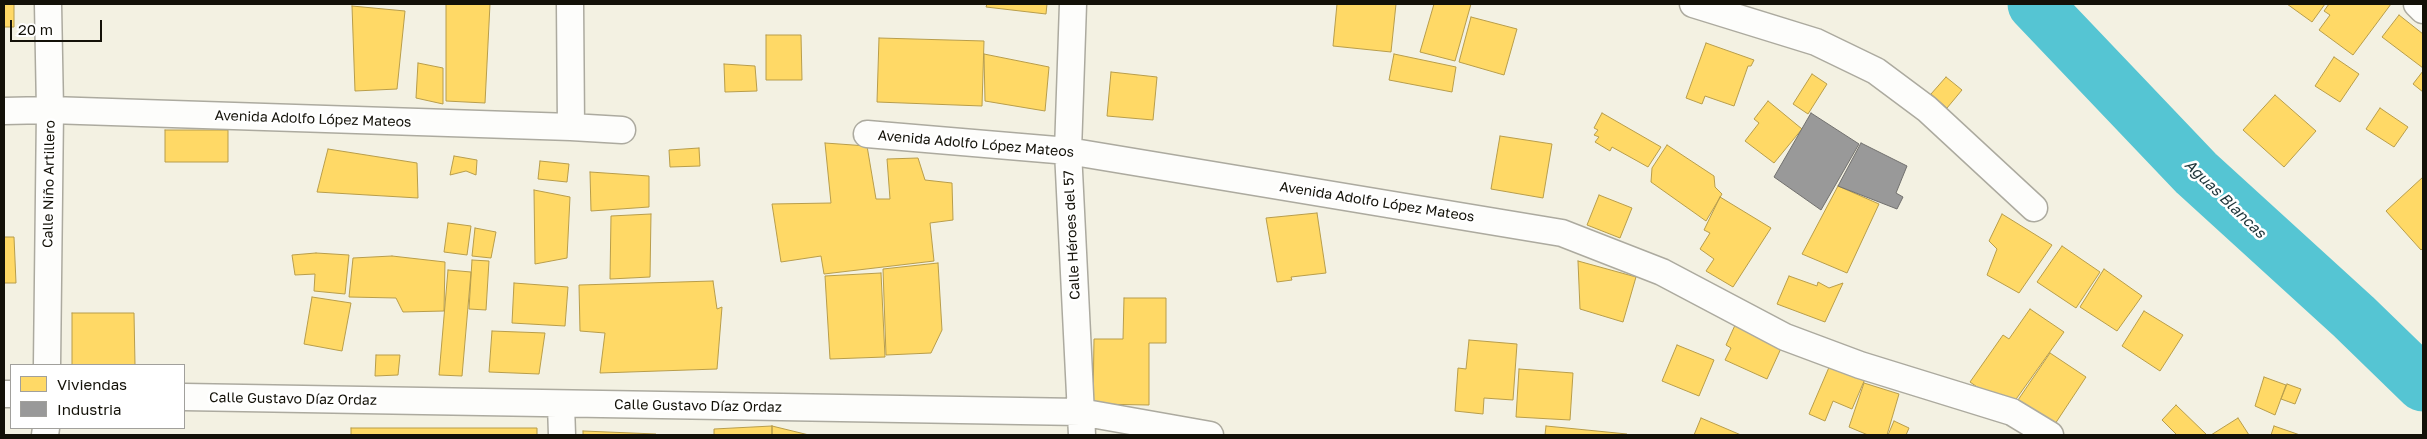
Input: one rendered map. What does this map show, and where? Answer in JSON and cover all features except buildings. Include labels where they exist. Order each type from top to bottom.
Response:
[{"type":"street","name":"Calle Niño Artillero","points":[[48,4],[50,110],[48,364]]},
{"type":"street","points":[[570,4],[570,127]]},
{"type":"street","name":"Calle Héroes del 57","points":[[1073,4],[1068,151],[1081,423]]},
{"type":"street","points":[[1693,4],[1816,42],[1876,71],[1927,109],[2034,208]]},
{"type":"street","points":[[2417,4],[2423,10]]},
{"type":"street","name":"Avenida Adolfo López Mateos","points":[[4,111],[50,110],[622,130]]},
{"type":"street","name":"Avenida Adolfo López Mateos","points":[[867,134],[1068,151],[1562,233],[1662,272],[1785,337],[1860,365],[2012,412],[2050,435]]},
{"type":"street","name":"Calle Gustavo Díaz Ordaz","points":[[185,397],[561,405],[1081,423],[1210,435]]},
{"type":"street","points":[[561,405],[562,435]]},
{"type":"waterway","name":"Aguas Blancas","points":[[2035,4],[2196,173],[2354,317],[2423,384]]}]
